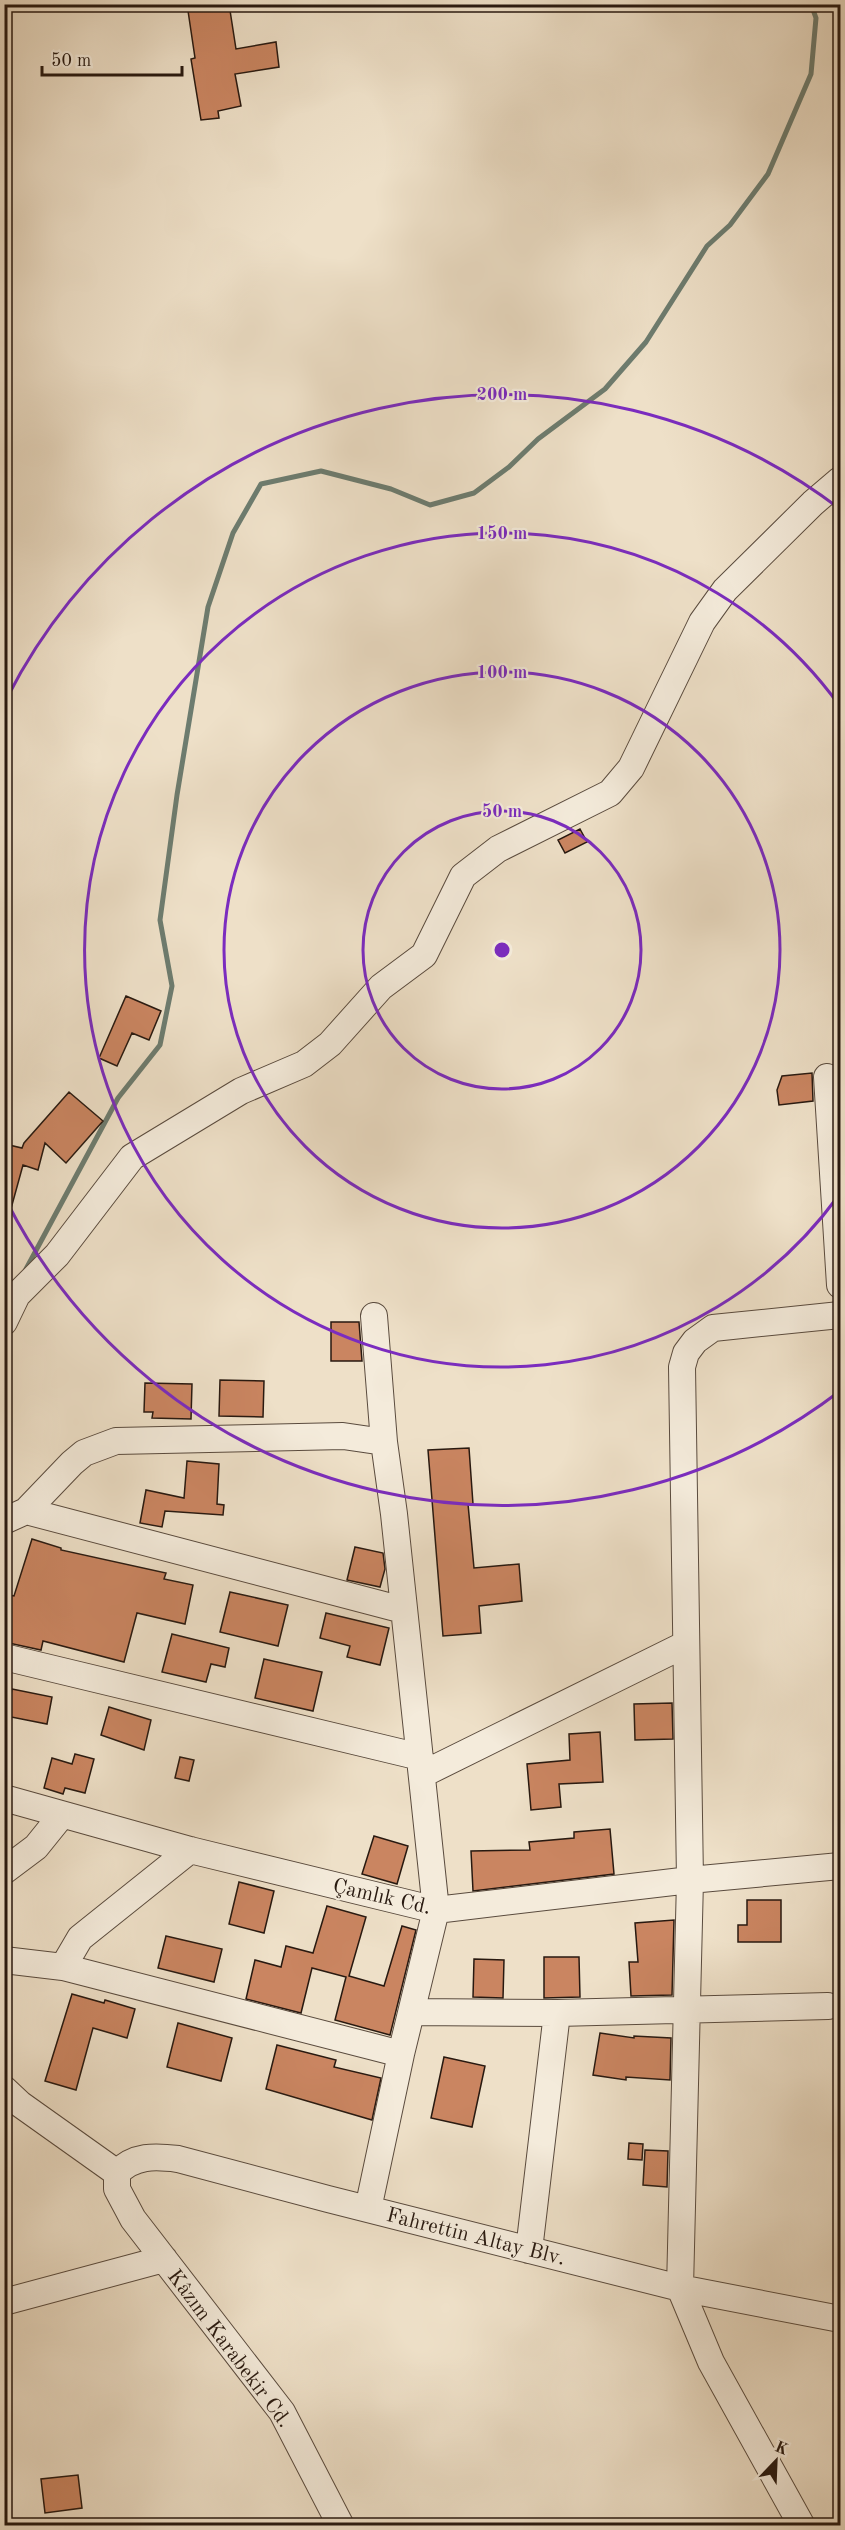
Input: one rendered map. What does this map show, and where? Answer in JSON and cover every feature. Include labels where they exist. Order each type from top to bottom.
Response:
[{"type":"street","points":[[4,1322],[11,1292],[57,1255],[132,1157],[241,1091],[304,1064],[330,1044],[381,987],[424,955],[463,876],[498,849],[610,793],[631,768],[702,622],[725,590],[813,503],[840,480]]},
{"type":"street","points":[[827,1077],[840,1286]]},
{"type":"street","points":[[802,2526],[711,2362],[680,2288],[690,1880],[682,1367],[686,1353],[695,1341],[713,1328],[840,1315]]},
{"type":"street","points":[[368,2209],[401,2054],[436,1910],[394,1514],[384,1442],[374,1316]]},
{"type":"street","points":[[15,1516],[84,1453],[116,1441],[343,1436],[384,1442]]},
{"type":"street","points":[[15,1516],[404,1610]]},
{"type":"street","points":[[4,1657],[421,1766],[686,1644]]},
{"type":"street","name":"Çamlık Cd.","points":[[4,1798],[61,1816],[190,1850],[436,1910],[690,1880],[840,1866]]},
{"type":"street","points":[[4,1871],[36,1847],[61,1816]]},
{"type":"street","points":[[63,1966],[80,1938],[190,1850]]},
{"type":"street","points":[[4,1960],[63,1966],[401,2054]]},
{"type":"street","points":[[413,2012],[557,2013],[828,2006]]},
{"type":"street","points":[[529,2250],[557,2013]]},
{"type":"street","points":[[4,2072],[12,2096],[117,2173]]},
{"type":"street","name":"Fahrettin Altay Blv.","points":[[117,2173],[135,2159],[157,2156],[178,2159],[680,2288],[840,2319]]},
{"type":"street","name":"Kâzım Karabekir Cd.","points":[[117,2173],[117,2189],[133,2219],[282,2412],[341,2526]]},
{"type":"street","points":[[4,2302],[164,2259]]},
{"type":"building","points":[[187,4],[229,4],[236,49],[276,42],[279,67],[235,74],[241,106],[218,111],[219,118],[201,120],[191,59],[195,58]]},
{"type":"building","points":[[580,829],[587,842],[565,853],[558,840]]},
{"type":"building","points":[[126,996],[161,1011],[149,1040],[132,1033],[117,1066],[99,1058]]},
{"type":"building","points":[[812,1073],[813,1101],[779,1105],[777,1090],[782,1076]]},
{"type":"building","points":[[69,1092],[103,1121],[66,1163],[45,1143],[38,1170],[23,1165],[9,1216],[4,1215],[4,1161],[9,1145],[22,1148]]},
{"type":"building","points":[[331,1322],[359,1322],[362,1361],[331,1361]]},
{"type":"building","points":[[220,1380],[264,1381],[263,1417],[219,1416]]},
{"type":"building","points":[[145,1383],[192,1384],[191,1419],[152,1418],[153,1412],[144,1412]]},
{"type":"building","points":[[469,1448],[473,1504],[468,1504],[474,1568],[519,1564],[522,1601],[479,1606],[481,1633],[443,1636],[428,1450]]},
{"type":"building","points":[[187,1461],[219,1464],[217,1504],[224,1505],[223,1515],[165,1511],[162,1527],[140,1523],[146,1490],[184,1498]]},
{"type":"building","points":[[32,1539],[61,1548],[61,1550],[166,1573],[164,1579],[193,1585],[185,1624],[137,1613],[124,1662],[43,1641],[41,1650],[4,1642],[4,1610],[8,1595],[14,1596]]},
{"type":"building","points":[[355,1547],[383,1553],[385,1569],[380,1587],[347,1580]]},
{"type":"building","points":[[230,1592],[288,1605],[278,1646],[220,1632]]},
{"type":"building","points":[[326,1613],[389,1628],[380,1665],[347,1657],[350,1646],[320,1638]]},
{"type":"building","points":[[172,1634],[229,1648],[225,1667],[211,1664],[206,1682],[162,1672]]},
{"type":"building","points":[[264,1659],[322,1672],[313,1711],[255,1698]]},
{"type":"building","points":[[12,1689],[52,1697],[47,1724],[6,1716]]},
{"type":"building","points":[[672,1703],[673,1739],[635,1740],[634,1704]]},
{"type":"building","points":[[109,1707],[151,1720],[144,1750],[101,1735]]},
{"type":"building","points":[[600,1732],[603,1782],[559,1784],[561,1807],[531,1810],[527,1764],[570,1760],[569,1734]]},
{"type":"building","points":[[75,1754],[94,1759],[85,1793],[65,1788],[63,1794],[44,1788],[52,1758],[72,1764]]},
{"type":"building","points":[[180,1757],[194,1760],[189,1781],[175,1778]]},
{"type":"building","points":[[610,1829],[614,1874],[473,1891],[471,1851],[530,1850],[529,1842],[574,1838],[574,1832]]},
{"type":"building","points":[[374,1836],[408,1846],[397,1884],[362,1874]]},
{"type":"building","points":[[239,1882],[274,1891],[264,1933],[229,1924]]},
{"type":"building","points":[[747,1900],[781,1900],[781,1942],[738,1942],[738,1925],[747,1925]]},
{"type":"building","points":[[327,1906],[366,1917],[349,1976],[384,1986],[402,1926],[416,1930],[390,2035],[335,2020],[346,1977],[312,1968],[301,2013],[246,1999],[255,1960],[281,1967],[286,1946],[313,1953]]},
{"type":"building","points":[[674,1920],[672,1995],[631,1996],[629,1962],[638,1962],[635,1923]]},
{"type":"building","points":[[166,1936],[222,1949],[214,1982],[158,1968]]},
{"type":"building","points":[[544,1957],[579,1957],[580,1997],[544,1998]]},
{"type":"building","points":[[474,1959],[504,1960],[503,1998],[473,1997]]},
{"type":"building","points":[[72,1994],[104,2003],[105,2000],[135,2009],[127,2038],[93,2028],[76,2090],[45,2081]]},
{"type":"building","points":[[178,2023],[232,2038],[221,2081],[167,2067]]},
{"type":"building","points":[[600,2033],[634,2038],[634,2036],[671,2038],[670,2080],[626,2077],[626,2080],[593,2075]]},
{"type":"building","points":[[277,2045],[336,2060],[334,2067],[381,2078],[372,2120],[266,2089]]},
{"type":"building","points":[[444,2057],[485,2066],[472,2127],[431,2118]]},
{"type":"building","points":[[629,2143],[643,2144],[642,2160],[628,2159]]},
{"type":"building","points":[[645,2150],[668,2151],[667,2187],[643,2185]]},
{"type":"building","points":[[78,2475],[82,2508],[45,2513],[41,2479]]},
{"type":"waterway","points":[[26,1269],[118,1098],[160,1045],[172,986],[160,920],[177,795],[208,607],[233,533],[261,484],[321,471],[391,489],[430,505],[474,493],[509,467],[538,439],[605,389],[646,342],[707,246],[730,225],[768,174],[811,74],[816,18],[811,4]]}]
